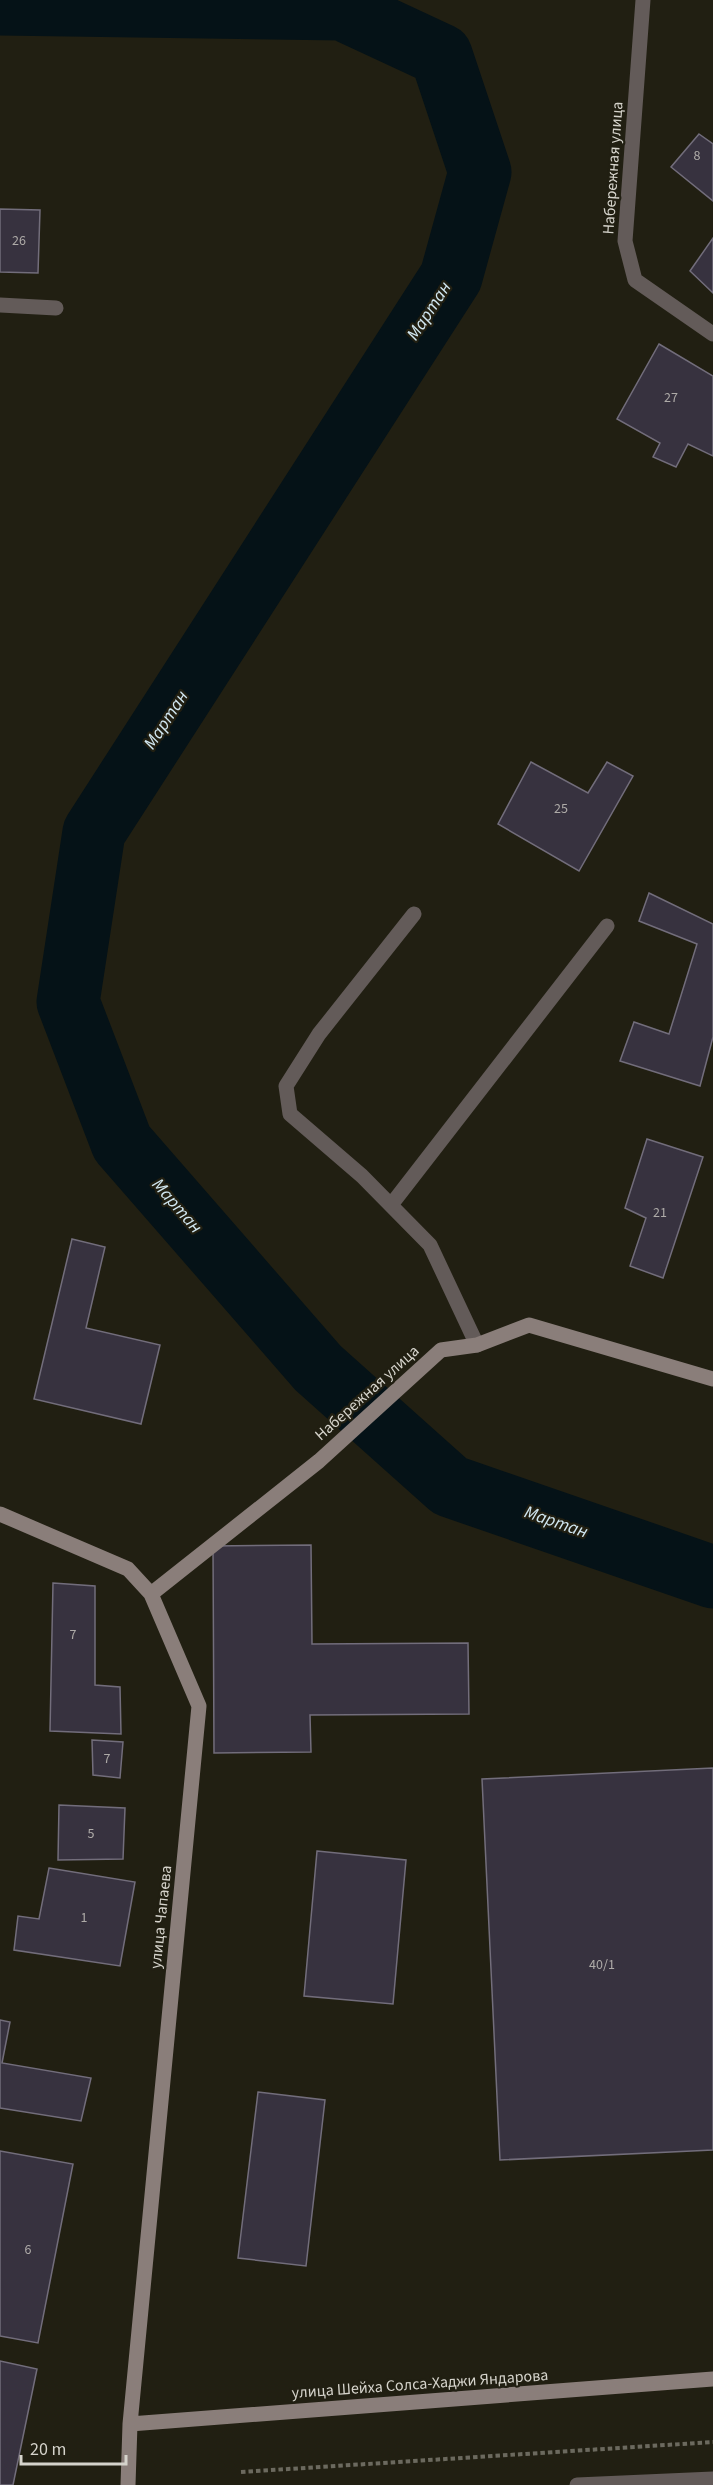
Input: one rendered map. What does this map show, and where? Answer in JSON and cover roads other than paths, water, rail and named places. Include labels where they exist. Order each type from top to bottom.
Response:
[{"type":"street","name":"Набережная улица","points":[[643,0],[624,241],[635,280],[713,334]]},
{"type":"street","points":[[0,305],[56,308]]},
{"type":"street","points":[[414,914],[319,1034],[286,1086],[290,1114],[362,1176],[430,1245],[477,1345]]},
{"type":"street","points":[[391,1205],[607,926]]},
{"type":"street","name":"Набережная улица","points":[[151,1594],[319,1461],[441,1350],[477,1345],[529,1325],[713,1379]]},
{"type":"street","name":"улица Чапаева","points":[[0,1514],[128,1569],[151,1594],[199,1706],[130,2424],[128,2485]]},
{"type":"street","name":"улица Шейха Солса-Хаджи Яндарова","points":[[130,2424],[713,2379]]},
{"type":"street","points":[[577,2485],[713,2479]]},
{"type":"waterway","name":"Мартан","points":[[0,4],[342,9],[441,55],[480,172],[451,277],[94,832],[68,1002],[122,1143],[318,1368],[450,1486],[713,1577]]}]
